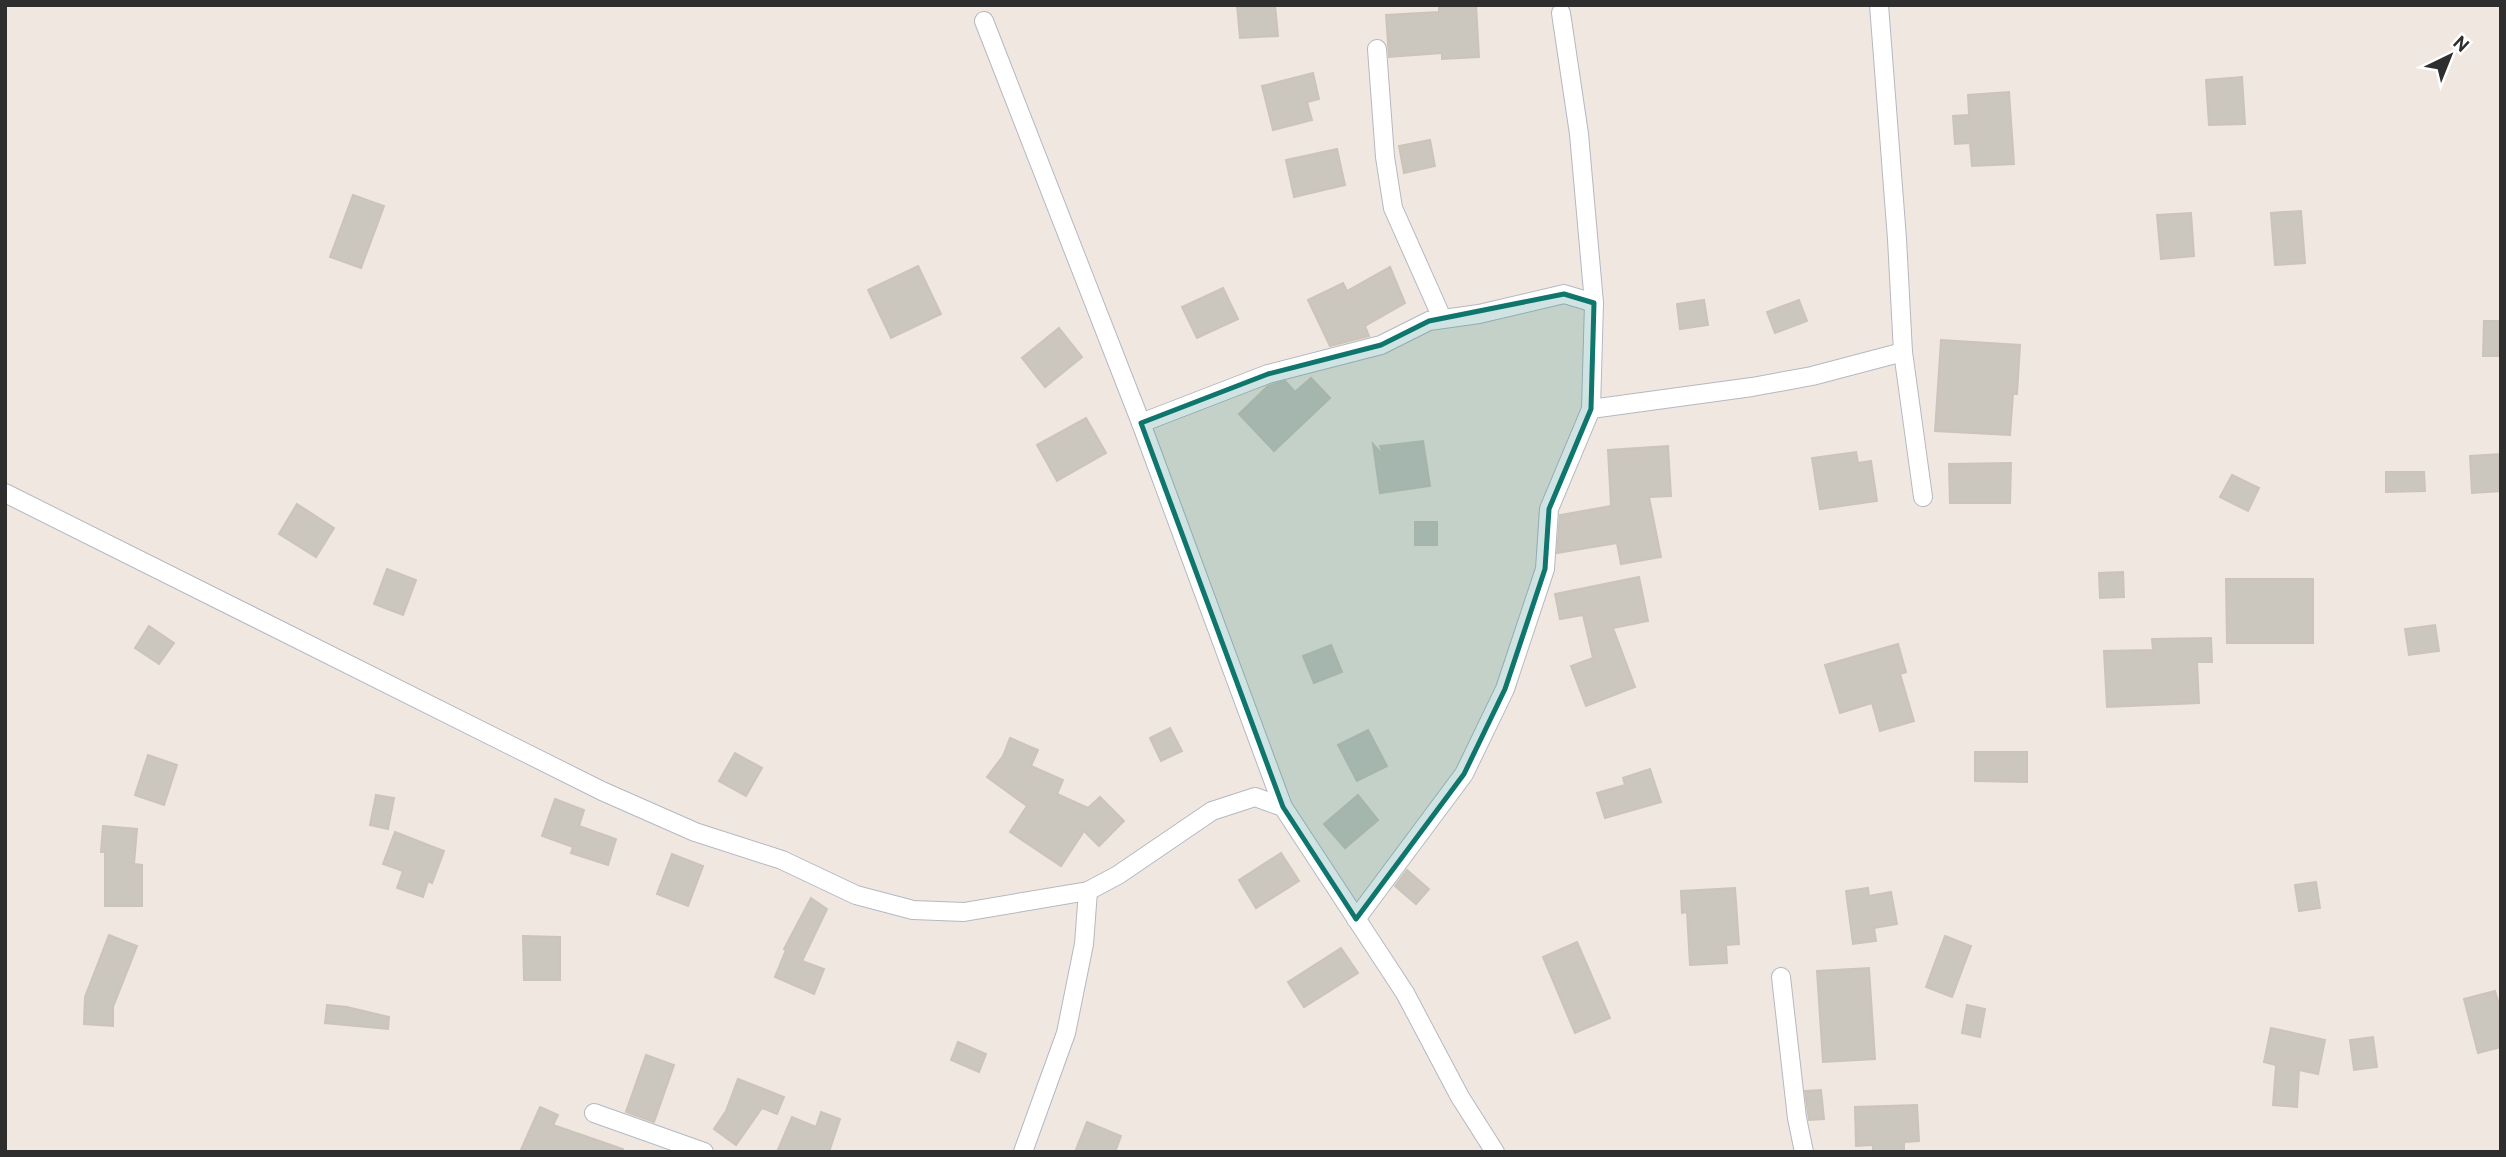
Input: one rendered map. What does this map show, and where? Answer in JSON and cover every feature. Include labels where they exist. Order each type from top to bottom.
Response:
[{"type":"street","points":[[1880,5],[1903,352],[1923,497]]},
{"type":"street","points":[[1356,919],[1464,774],[1505,689],[1545,569],[1549,509],[1591,409],[1594,303],[1579,134],[1562,13]]},
{"type":"street","points":[[984,21],[1141,423],[1283,807],[1329,881],[1405,993],[1460,1097],[1495,1152]]},
{"type":"street","points":[[1377,49],[1384,157],[1393,208],[1442,318]]},
{"type":"street","points":[[1141,423],[1268,374],[1381,345],[1430,321],[1479,314],[1564,294],[1594,303]]},
{"type":"street","points":[[1591,409],[1764,385],[1812,376],[1903,352]]},
{"type":"street","points":[[5,494],[602,791],[695,832],[782,860],[856,895],[914,910],[964,912],[1088,891],[1118,875],[1212,811],[1255,797],[1283,807]]},
{"type":"street","points":[[1023,1152],[1066,1033],[1084,944],[1088,891]]},
{"type":"street","points":[[1781,977],[1797,1118],[1804,1152]]},
{"type":"street","points":[[594,1112],[704,1152]]},
{"type":"highlighted area","points":[[1564,294],[1594,303],[1591,409],[1549,509],[1545,569],[1505,689],[1464,774],[1356,919],[1283,807],[1141,423],[1268,374],[1381,345],[1429,321]]},
{"type":"building","points":[[1237,5],[1275,5],[1278,36],[1240,38]]},
{"type":"building","points":[[1476,5],[1479,57],[1442,59],[1442,53],[1389,57],[1386,15],[1439,12],[1439,6]]},
{"type":"building","points":[[1313,73],[1319,99],[1307,102],[1312,120],[1273,130],[1262,86]]},
{"type":"building","points":[[2242,77],[2245,124],[2209,125],[2206,80]]},
{"type":"building","points":[[2009,92],[2014,164],[1972,166],[1970,143],[1955,144],[1953,116],[1969,115],[1968,95]]},
{"type":"building","points":[[1430,140],[1435,166],[1404,173],[1399,146]]},
{"type":"building","points":[[1337,149],[1345,185],[1294,197],[1286,160]]},
{"type":"building","points":[[353,195],[384,206],[361,268],[330,257]]},
{"type":"building","points":[[2301,211],[2305,263],[2275,265],[2271,213]]},
{"type":"building","points":[[2191,213],[2194,256],[2161,259],[2157,215]]},
{"type":"building","points":[[918,266],[941,314],[891,338],[868,290]]},
{"type":"building","points":[[1390,267],[1405,303],[1365,326],[1369,336],[1330,346],[1308,300],[1343,283],[1347,291]]},
{"type":"building","points":[[1223,288],[1238,319],[1197,338],[1182,307]]},
{"type":"building","points":[[1704,300],[1708,325],[1680,329],[1677,304]]},
{"type":"building","points":[[1799,300],[1807,321],[1775,333],[1767,312]]},
{"type":"building","points":[[2484,321],[2501,321],[2501,356],[2483,356]]},
{"type":"building","points":[[1059,328],[1082,357],[1045,387],[1022,358]]},
{"type":"building","points":[[1941,340],[2020,345],[2017,394],[2013,394],[2010,435],[1935,431]]},
{"type":"building","points":[[1311,378],[1330,398],[1274,451],[1239,414],[1268,386],[1285,381],[1295,392]]},
{"type":"building","points":[[1086,418],[1106,453],[1057,481],[1037,445]]},
{"type":"building","points":[[1423,441],[1430,486],[1380,493],[1373,444],[1384,456],[1380,446]]},
{"type":"building","points":[[1668,446],[1671,496],[1649,497],[1661,557],[1621,564],[1617,543],[1557,553],[1560,515],[1611,506],[1608,450]]},
{"type":"building","points":[[1856,452],[1858,463],[1871,461],[1877,501],[1820,509],[1812,458]]},
{"type":"building","points":[[2501,454],[2501,491],[2472,493],[2470,456]]},
{"type":"building","points":[[2011,463],[2010,503],[1950,503],[1949,464]]},
{"type":"building","points":[[2386,472],[2424,472],[2425,491],[2386,492]]},
{"type":"building","points":[[2232,475],[2259,488],[2248,511],[2220,497]]},
{"type":"building","points":[[297,504],[334,528],[316,557],[279,534]]},
{"type":"building","points":[[1415,522],[1437,522],[1437,545],[1415,545]]},
{"type":"building","points":[[387,569],[416,580],[403,615],[374,604]]},
{"type":"building","points":[[2123,572],[2124,597],[2100,598],[2099,573]]},
{"type":"building","points":[[1639,577],[1648,621],[1613,628],[1635,687],[1586,706],[1571,666],[1593,658],[1583,615],[1560,619],[1555,594]]},
{"type":"building","points":[[2226,579],[2313,579],[2313,643],[2227,643]]},
{"type":"building","points":[[2435,625],[2439,651],[2409,655],[2405,629]]},
{"type":"building","points":[[149,626],[174,643],[159,664],[135,648]]},
{"type":"building","points":[[2211,638],[2212,662],[2197,662],[2199,703],[2107,707],[2104,651],[2153,650],[2152,639]]},
{"type":"building","points":[[1898,644],[1906,672],[1900,674],[1914,721],[1880,731],[1872,703],[1840,713],[1825,665]]},
{"type":"building","points":[[1331,645],[1342,672],[1314,683],[1303,656]]},
{"type":"building","points":[[1170,728],[1182,751],[1161,761],[1150,738]]},
{"type":"building","points":[[1368,730],[1387,766],[1357,781],[1338,745]]},
{"type":"building","points":[[1010,738],[1038,750],[1031,766],[1063,780],[1057,794],[1088,808],[1100,797],[1124,821],[1099,846],[1084,831],[1061,866],[1010,832],[1027,806],[987,777],[1003,756]]},
{"type":"building","points":[[1975,752],[2027,752],[2027,782],[1975,781]]},
{"type":"building","points":[[735,753],[762,768],[746,796],[719,781]]},
{"type":"building","points":[[148,755],[177,765],[164,805],[135,795]]},
{"type":"building","points":[[1650,769],[1661,802],[1605,818],[1597,793],[1625,785],[1623,778]]},
{"type":"building","points":[[376,795],[394,798],[388,829],[370,825]]},
{"type":"building","points":[[1358,795],[1378,820],[1345,848],[1324,824]]},
{"type":"building","points":[[555,799],[584,810],[579,826],[616,839],[608,865],[571,853],[573,847],[542,836]]},
{"type":"building","points":[[103,826],[137,829],[134,864],[142,865],[142,906],[105,906],[105,852],[101,852]]},
{"type":"building","points":[[395,832],[444,851],[432,883],[428,881],[423,897],[397,888],[403,871],[383,864]]},
{"type":"building","points":[[1281,853],[1299,881],[1256,908],[1239,880]]},
{"type":"building","points":[[672,854],[703,866],[688,906],[657,894]]},
{"type":"building","points":[[1407,870],[1429,889],[1416,904],[1395,886]]},
{"type":"building","points":[[2316,882],[2320,908],[2299,911],[2295,885]]},
{"type":"building","points":[[1735,888],[1739,944],[1726,945],[1727,963],[1690,965],[1687,912],[1682,913],[1681,891]]},
{"type":"building","points":[[1868,888],[1869,896],[1891,892],[1897,924],[1874,928],[1876,941],[1853,944],[1846,891]]},
{"type":"building","points":[[811,898],[827,909],[802,961],[824,969],[814,994],[775,977],[786,950],[784,949]]},
{"type":"building","points":[[109,935],[137,946],[113,1007],[113,1026],[84,1024],[85,997]]},
{"type":"building","points":[[523,936],[560,937],[560,980],[524,980]]},
{"type":"building","points":[[1945,936],[1971,946],[1952,997],[1926,987]]},
{"type":"building","points":[[1577,942],[1610,1018],[1575,1033],[1543,957]]},
{"type":"building","points":[[1341,948],[1358,973],[1304,1007],[1288,982]]},
{"type":"building","points":[[1869,968],[1875,1059],[1823,1062],[1817,971]]},
{"type":"building","points":[[2495,991],[2501,1012],[2501,1047],[2478,1053],[2464,999]]},
{"type":"building","points":[[327,1005],[389,1017],[388,1029],[325,1023]]},
{"type":"building","points":[[1967,1005],[1985,1009],[1980,1037],[1962,1033]]},
{"type":"building","points":[[2271,1028],[2325,1040],[2318,1074],[2299,1070],[2297,1107],[2273,1105],[2276,1065],[2264,1062]]},
{"type":"building","points":[[2373,1037],[2377,1067],[2354,1070],[2350,1040]]},
{"type":"building","points":[[958,1042],[986,1054],[979,1072],[951,1060]]},
{"type":"building","points":[[646,1055],[674,1065],[654,1122],[626,1112]]},
{"type":"building","points":[[738,1079],[784,1097],[777,1114],[762,1108],[736,1145],[714,1129],[726,1111]]},
{"type":"building","points":[[1821,1090],[1824,1119],[1809,1120],[1805,1091]]},
{"type":"building","points":[[1917,1105],[1919,1141],[1904,1142],[1904,1152],[1873,1152],[1873,1145],[1856,1146],[1855,1107]]},
{"type":"building","points":[[540,1107],[558,1115],[553,1125],[623,1149],[622,1152],[520,1152]]},
{"type":"building","points":[[821,1112],[840,1119],[829,1152],[777,1152],[792,1117],[816,1127]]},
{"type":"building","points":[[1087,1122],[1121,1136],[1115,1152],[1075,1152]]}]
